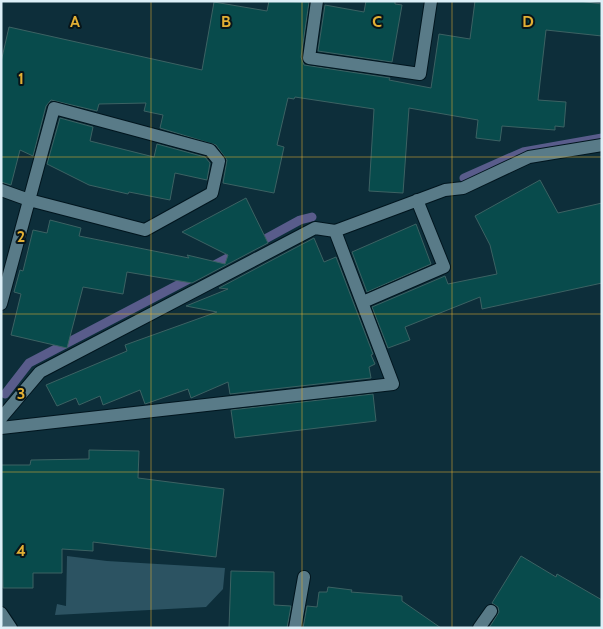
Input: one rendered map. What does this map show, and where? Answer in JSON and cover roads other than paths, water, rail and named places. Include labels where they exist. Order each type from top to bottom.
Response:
[{"type":"street","points":[[318,1],[309,58],[420,74],[431,1]]},
{"type":"street","points":[[1,190],[29,200],[145,230],[212,193],[219,161],[210,150],[54,108],[29,200],[1,304]]},
{"type":"street","points":[[4,411],[40,372],[315,228],[335,230],[445,190],[462,188],[529,157],[602,145]]},
{"type":"street","points":[[363,302],[444,267],[417,200]]},
{"type":"street","points":[[1,428],[239,403],[393,384],[335,230]]},
{"type":"street","points":[[295,628],[304,576]]},
{"type":"street","points":[[480,628],[491,611]]},
{"type":"street","points":[[1,613],[11,628]]},
{"type":"waterway","points":[[464,178],[523,152],[602,138]]},
{"type":"waterway","points":[[256,244],[300,220],[312,217]]},
{"type":"waterway","points":[[209,268],[237,253]]},
{"type":"waterway","points":[[5,394],[29,363],[193,277]]}]
